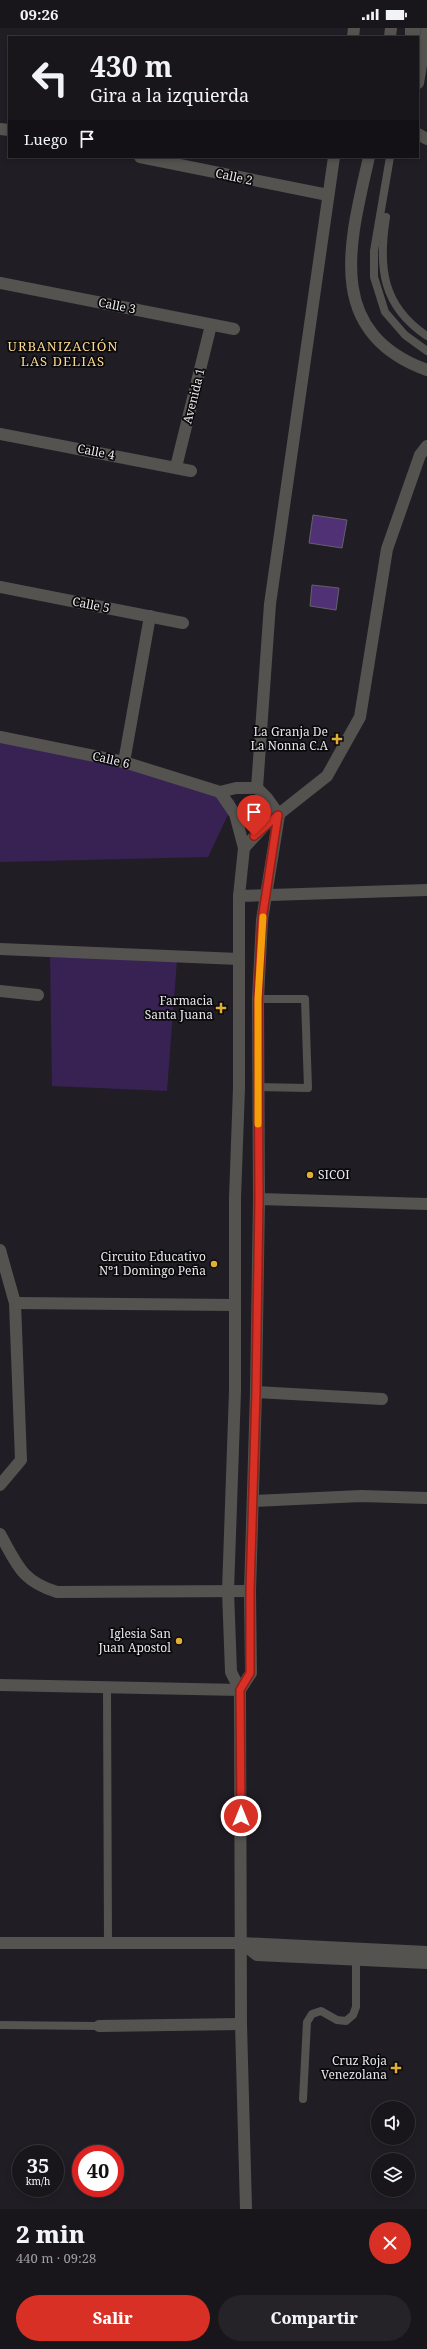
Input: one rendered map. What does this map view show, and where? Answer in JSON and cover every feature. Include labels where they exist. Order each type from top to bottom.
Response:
[{"type":"street","points":[[419,77],[427,30]]},
{"type":"street","name":"Calle 2","points":[[145,158],[328,195]]},
{"type":"street","points":[[257,788],[270,604],[334,158]]},
{"type":"street","points":[[368,158],[350,252],[352,291],[361,316],[383,346],[401,360],[427,370]]},
{"type":"street","name":"Calle 3","points":[[0,283],[234,329]]},
{"type":"street","name":"Avenida 1","points":[[176,467],[211,325]]},
{"type":"street","name":"Calle 4","points":[[0,434],[176,467],[191,472]]},
{"type":"street","points":[[244,848],[278,815],[327,776],[360,717],[387,549],[420,455],[427,446]]},
{"type":"street","name":"Calle 5","points":[[0,587],[183,623]]},
{"type":"street","points":[[124,762],[150,616]]},
{"type":"street","name":"Calle 6","points":[[0,737],[124,762],[220,792]]},
{"type":"street","points":[[240,1690],[250,1673],[250,1591],[256,1392],[259,1199],[257,1087],[258,999],[266,895],[278,815],[268,798],[257,788],[236,788],[220,792],[235,814],[244,848],[239,896],[239,1088],[235,1198],[235,1305],[228,1591],[231,1672],[240,1690],[242,1943],[241,2024],[246,2209]]},
{"type":"street","points":[[239,896],[427,890]]},
{"type":"street","points":[[0,949],[239,959]]},
{"type":"street","points":[[0,991],[38,995]]},
{"type":"street","points":[[259,1199],[427,1204]]},
{"type":"street","points":[[0,1250],[15,1302],[21,1460],[0,1485]]},
{"type":"street","points":[[15,1302],[235,1305]]},
{"type":"street","points":[[256,1392],[382,1399]]},
{"type":"street","points":[[253,1501],[361,1496],[427,1498]]},
{"type":"street","points":[[0,1534],[20,1569],[30,1580],[40,1587],[57,1592],[250,1591]]},
{"type":"street","points":[[0,1685],[107,1686],[240,1690]]},
{"type":"street","points":[[0,1943],[242,1943],[427,1952]]},
{"type":"street","points":[[242,1943],[257,1955],[427,1963]]},
{"type":"street","points":[[99,2026],[241,2024]]},
{"type":"lane","points":[[390,158],[374,251],[374,277],[385,312],[405,335],[427,351]]},
{"type":"lane","points":[[395,158],[382,245],[382,272],[393,303],[408,321],[427,336]]},
{"type":"lane","points":[[257,1087],[308,1088],[305,999],[258,999]]},
{"type":"lane","points":[[107,1686],[108,1944]]},
{"type":"lane","points":[[302,2099],[307,2022],[312,2014],[321,2011],[337,2020],[346,2021],[353,2015],[356,2007],[356,1959]]},
{"type":"lane","points":[[0,2025],[99,2026]]},
{"type":"shaded area","points":[[0,736],[117,756],[235,800],[208,857],[0,862]]},
{"type":"shaded area","points":[[50,957],[177,960],[167,1091],[52,1086]]},
{"type":"building","points":[[313,515],[347,520],[342,548],[309,543]]},
{"type":"building","points":[[312,585],[339,588],[336,610],[310,606]]},
{"type":"slow traffic","points":[[258,1124],[258,999],[263,917]]},
{"type":"place","name":"La Granja De La Nonna C.A","points":[[337,739]]},
{"type":"place","name":"Farmacia Santa Juana","points":[[221,1008]]},
{"type":"place","name":"SICOI","points":[[310,1175]]},
{"type":"place","name":"Circuito Educativo Nº1 Domingo Peña","points":[[214,1264]]},
{"type":"place","name":"Iglesia San Juan Apostol","points":[[179,1641]]},
{"type":"place","name":"Cruz Roja Venezolana","points":[[396,2068]]},
{"type":"district","name":"URBANIZACIÓN LAS DELIAS","points":[[63,354]]},
{"type":"route","points":[[241,1816],[240,1690],[250,1673],[250,1591],[256,1392],[259,1199],[257,1087],[258,999],[262,920],[278,815],[254,836]]}]
